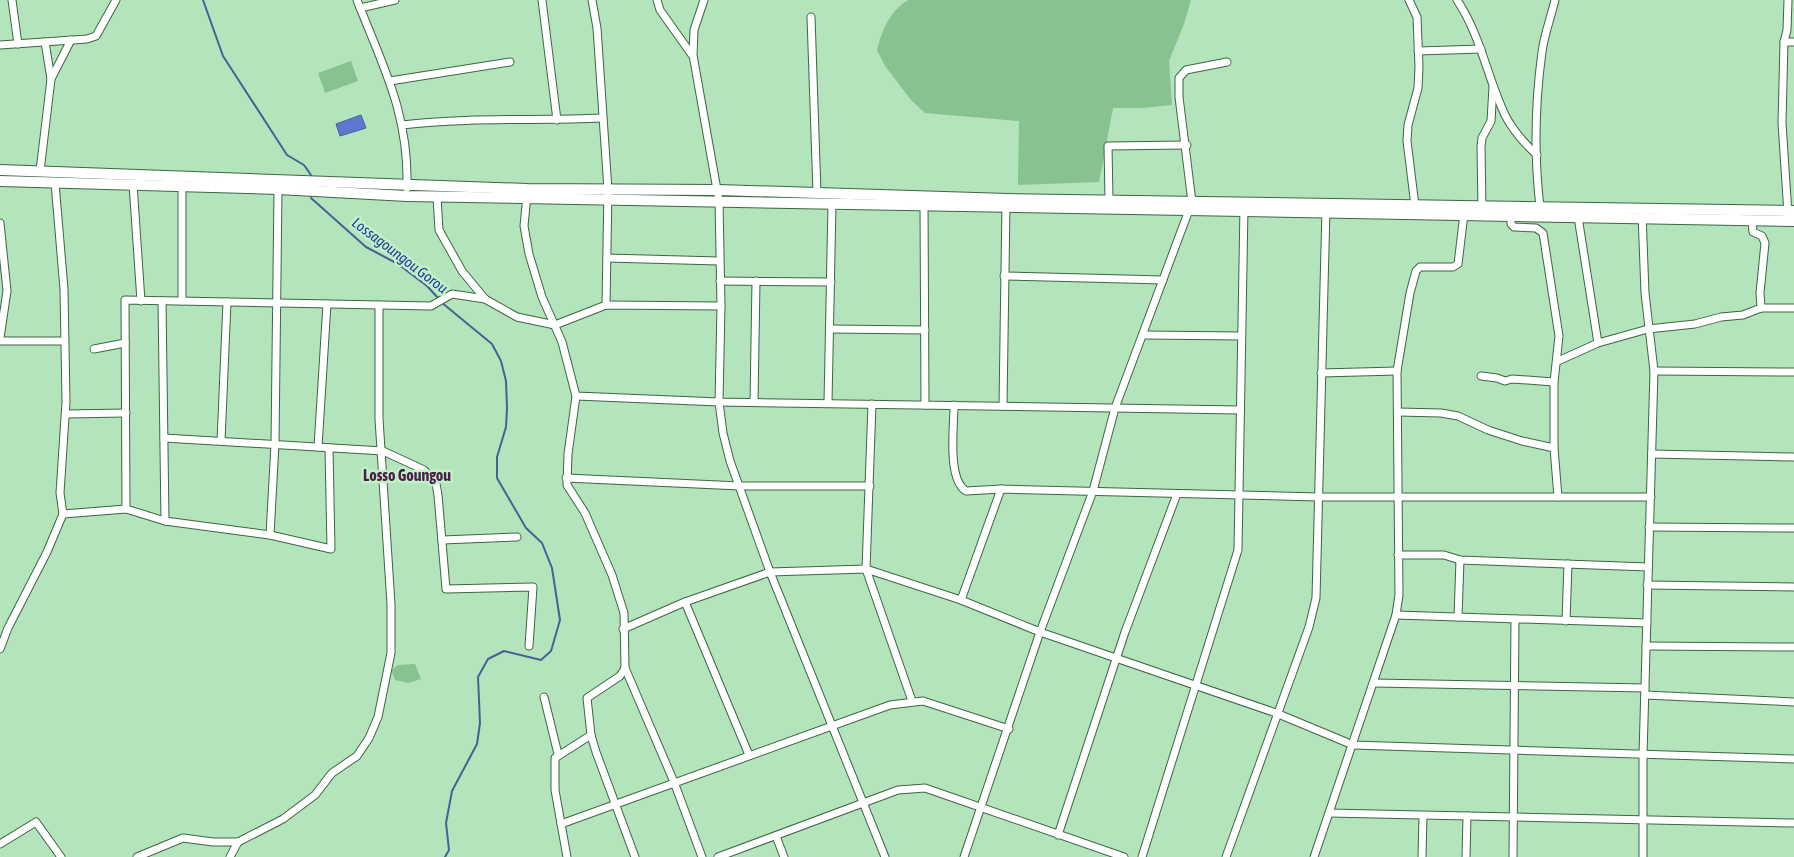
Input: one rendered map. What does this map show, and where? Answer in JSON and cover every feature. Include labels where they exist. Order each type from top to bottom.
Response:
[{"type":"main road","points":[[0,170],[408,185],[527,194]]},
{"type":"main road","points":[[0,181],[182,185],[437,197],[527,194],[608,195],[719,201],[832,204],[925,200]]},
{"type":"main road","points":[[608,195],[718,190],[1006,203],[1244,206],[1464,214],[1482,210],[1540,207],[1579,213]]},
{"type":"main road","points":[[1006,203],[1109,200],[1190,206]]},
{"type":"main road","points":[[1327,208],[1415,206],[1482,210],[1511,215],[1642,213],[1791,216]]},
{"type":"main road","points":[[1642,213],[1752,220],[1791,216]]},
{"type":"street","points":[[12,0],[18,44]]},
{"type":"street","points":[[110,0],[112,8]]},
{"type":"street","points":[[0,45],[71,40],[96,36],[116,0]]},
{"type":"street","points":[[357,0],[390,80],[402,125],[408,185],[407,196]]},
{"type":"street","points":[[360,8],[395,0]]},
{"type":"street","points":[[542,0],[557,120]]},
{"type":"street","points":[[592,0],[596,28],[608,195],[606,305]]},
{"type":"street","points":[[657,0],[660,10],[693,55]]},
{"type":"street","points":[[704,0],[694,30],[693,55],[718,190],[721,306],[719,402],[730,461],[770,572],[884,857]]},
{"type":"street","points":[[1409,0],[1417,17],[1418,51],[1418,83],[1407,141],[1415,206]]},
{"type":"street","points":[[1458,0],[1473,26],[1505,115],[1514,131],[1536,155]]},
{"type":"street","points":[[1540,207],[1536,155],[1542,51],[1555,0]]},
{"type":"street","points":[[1788,0],[1787,30],[1784,42],[1782,124],[1791,216]]},
{"type":"street","points":[[811,17],[816,193]]},
{"type":"street","points":[[51,79],[71,40]]},
{"type":"street","points":[[40,171],[51,79],[45,42]]},
{"type":"street","points":[[1784,42],[1794,42]]},
{"type":"street","points":[[1418,51],[1481,49]]},
{"type":"street","points":[[390,80],[510,62]]},
{"type":"street","points":[[964,857],[1009,729],[1040,632],[1093,491],[1115,408],[1144,335],[1190,206],[1187,145],[1178,84],[1181,74],[1186,70],[1228,62]]},
{"type":"street","points":[[1482,210],[1481,147],[1482,138],[1491,121],[1493,82]]},
{"type":"street","points":[[402,125],[455,119],[557,120],[602,118]]},
{"type":"street","points":[[1109,200],[1108,146],[1187,145]]},
{"type":"street","points":[[0,649],[8,628],[47,552],[63,514],[60,493],[66,414],[63,274],[55,183]]},
{"type":"street","points":[[133,184],[141,300]]},
{"type":"street","points":[[182,185],[182,301]]},
{"type":"street","points":[[270,535],[275,444],[278,189]]},
{"type":"street","points":[[527,194],[524,226],[529,254],[542,297],[555,325],[576,396],[566,478],[567,485],[585,513],[612,574],[624,614],[624,668],[674,782],[702,857]]},
{"type":"street","points":[[437,197],[439,230],[462,271],[485,299]]},
{"type":"street","points":[[924,405],[925,200]]},
{"type":"street","points":[[1002,406],[1006,203]]},
{"type":"street","points":[[828,403],[832,204]]},
{"type":"street","points":[[1142,857],[1236,564],[1238,550],[1244,206]]},
{"type":"street","points":[[1226,857],[1314,610],[1320,373],[1327,208]]},
{"type":"street","points":[[1579,213],[1598,343]]},
{"type":"street","points":[[1642,213],[1648,329],[1654,371],[1643,756],[1643,857]]},
{"type":"street","points":[[1314,857],[1396,615],[1399,595],[1396,371],[1406,312],[1416,271],[1422,267],[1457,265],[1464,214]]},
{"type":"street","points":[[1511,215],[1511,224],[1514,227],[1536,228],[1543,233],[1557,311],[1558,361],[1554,382],[1554,448],[1558,497]]},
{"type":"street","points":[[1752,220],[1753,232],[1762,236],[1765,242],[1760,293],[1762,308]]},
{"type":"street","points":[[0,223],[8,291],[0,339],[64,341]]},
{"type":"street","points":[[607,258],[719,262]]},
{"type":"street","points":[[1004,276],[1163,280]]},
{"type":"street","points":[[720,281],[831,282]]},
{"type":"street","points":[[754,402],[756,282]]},
{"type":"street","points":[[126,509],[125,300],[431,306],[452,294],[485,299],[517,317],[555,325],[606,305],[721,306]]},
{"type":"street","points":[[162,301],[165,521]]},
{"type":"street","points":[[221,441],[227,302]]},
{"type":"street","points":[[318,447],[327,304]]},
{"type":"street","points":[[137,857],[183,838],[213,842],[238,842],[283,819],[306,803],[332,773],[357,756],[378,717],[391,653],[383,451],[379,420],[379,305]]},
{"type":"street","points":[[1558,361],[1598,343],[1648,329],[1695,324],[1721,317],[1743,315],[1762,308],[1794,308]]},
{"type":"street","points":[[830,329],[925,330]]},
{"type":"street","points":[[1144,335],[1241,336]]},
{"type":"street","points":[[94,349],[125,343]]},
{"type":"street","points":[[1320,373],[1396,371]]},
{"type":"street","points":[[1654,371],[1794,372]]},
{"type":"street","points":[[1481,376],[1497,378],[1505,382],[1512,379],[1554,382]]},
{"type":"street","points":[[576,396],[719,402],[1240,410]]},
{"type":"street","points":[[872,404],[866,569],[912,701]]},
{"type":"street","points":[[954,405],[954,473],[957,482],[966,492],[1001,489],[1318,497],[1397,495],[1651,497]]},
{"type":"street","points":[[1398,412],[1441,413],[1458,416],[1488,430],[1522,442],[1554,448]]},
{"type":"street","points":[[66,414],[126,413]]},
{"type":"street","points":[[164,438],[383,451],[424,470],[436,484],[446,588],[533,587],[529,646]]},
{"type":"street","points":[[63,514],[126,509],[165,521],[270,535],[331,549],[329,448]]},
{"type":"street","points":[[1652,454],[1794,457]]},
{"type":"street","points":[[566,478],[740,486],[870,486]]},
{"type":"street","points":[[961,600],[1001,489]]},
{"type":"street","points":[[1058,835],[1118,658],[1177,494]]},
{"type":"street","points":[[1649,527],[1794,528]]},
{"type":"street","points":[[442,540],[517,537]]},
{"type":"street","points":[[1398,555],[1444,555],[1460,560],[1648,567]]},
{"type":"street","points":[[1458,617],[1460,560]]},
{"type":"street","points":[[1566,621],[1568,564]]},
{"type":"street","points":[[623,629],[685,602],[770,572],[866,569],[961,600],[1040,632],[1276,713],[1353,745],[1643,756],[1794,759]]},
{"type":"street","points":[[1648,585],[1794,587]]},
{"type":"street","points":[[685,602],[749,755]]},
{"type":"street","points":[[1396,615],[1647,623]]},
{"type":"street","points":[[1513,857],[1515,619]]},
{"type":"street","points":[[1646,646],[1794,647]]},
{"type":"street","points":[[624,668],[620,676],[587,698],[591,735],[635,857]]},
{"type":"street","points":[[1374,683],[1515,685],[1794,702]]},
{"type":"street","points":[[544,697],[558,754]]},
{"type":"street","points":[[561,824],[890,705],[912,701],[935,704],[1009,729]]},
{"type":"street","points":[[567,857],[554,772],[555,758],[558,754],[591,735]]},
{"type":"street","points":[[718,857],[898,790],[926,788],[1124,857]]},
{"type":"street","points":[[1329,813],[1423,816],[1643,818],[1794,823]]},
{"type":"street","points":[[1422,857],[1423,816]]},
{"type":"street","points":[[1466,857],[1468,816]]},
{"type":"street","points":[[0,844],[36,822],[61,857]]},
{"type":"street","points":[[776,836],[784,857]]},
{"type":"street","points":[[230,857],[238,842]]},
{"type":"green space","points":[[908,0],[1191,0],[1184,24],[1169,61],[1172,105],[1113,108],[1099,182],[1018,185],[1019,121],[925,113],[911,100],[885,66],[877,50],[882,35],[891,16]]},
{"type":"green space","points":[[351,61],[358,81],[325,93],[318,73]]},
{"type":"green space","points":[[415,664],[421,679],[408,683],[395,680],[391,670],[398,665]]},
{"type":"water","points":[[361,115],[366,128],[340,136],[336,124]]},
{"type":"waterway","name":"Lossagoungou Gorou","points":[[203,0],[223,56],[287,155],[304,165],[311,175]]},
{"type":"waterway","name":"Lossagoungou Gorou","points":[[311,198],[366,247],[398,264],[427,286],[438,298]]},
{"type":"waterway","name":"Lossagoungou Gorou","points":[[441,302],[492,344],[501,361],[506,381],[507,408],[506,427],[497,457],[497,478],[526,528],[542,543],[552,568],[560,620],[551,651],[541,660],[504,651],[488,659],[478,677],[480,723],[477,744],[452,791],[446,823],[449,850],[445,857]]},
{"type":"district","name":"Losso Goungou","points":[[407,475]]}]
